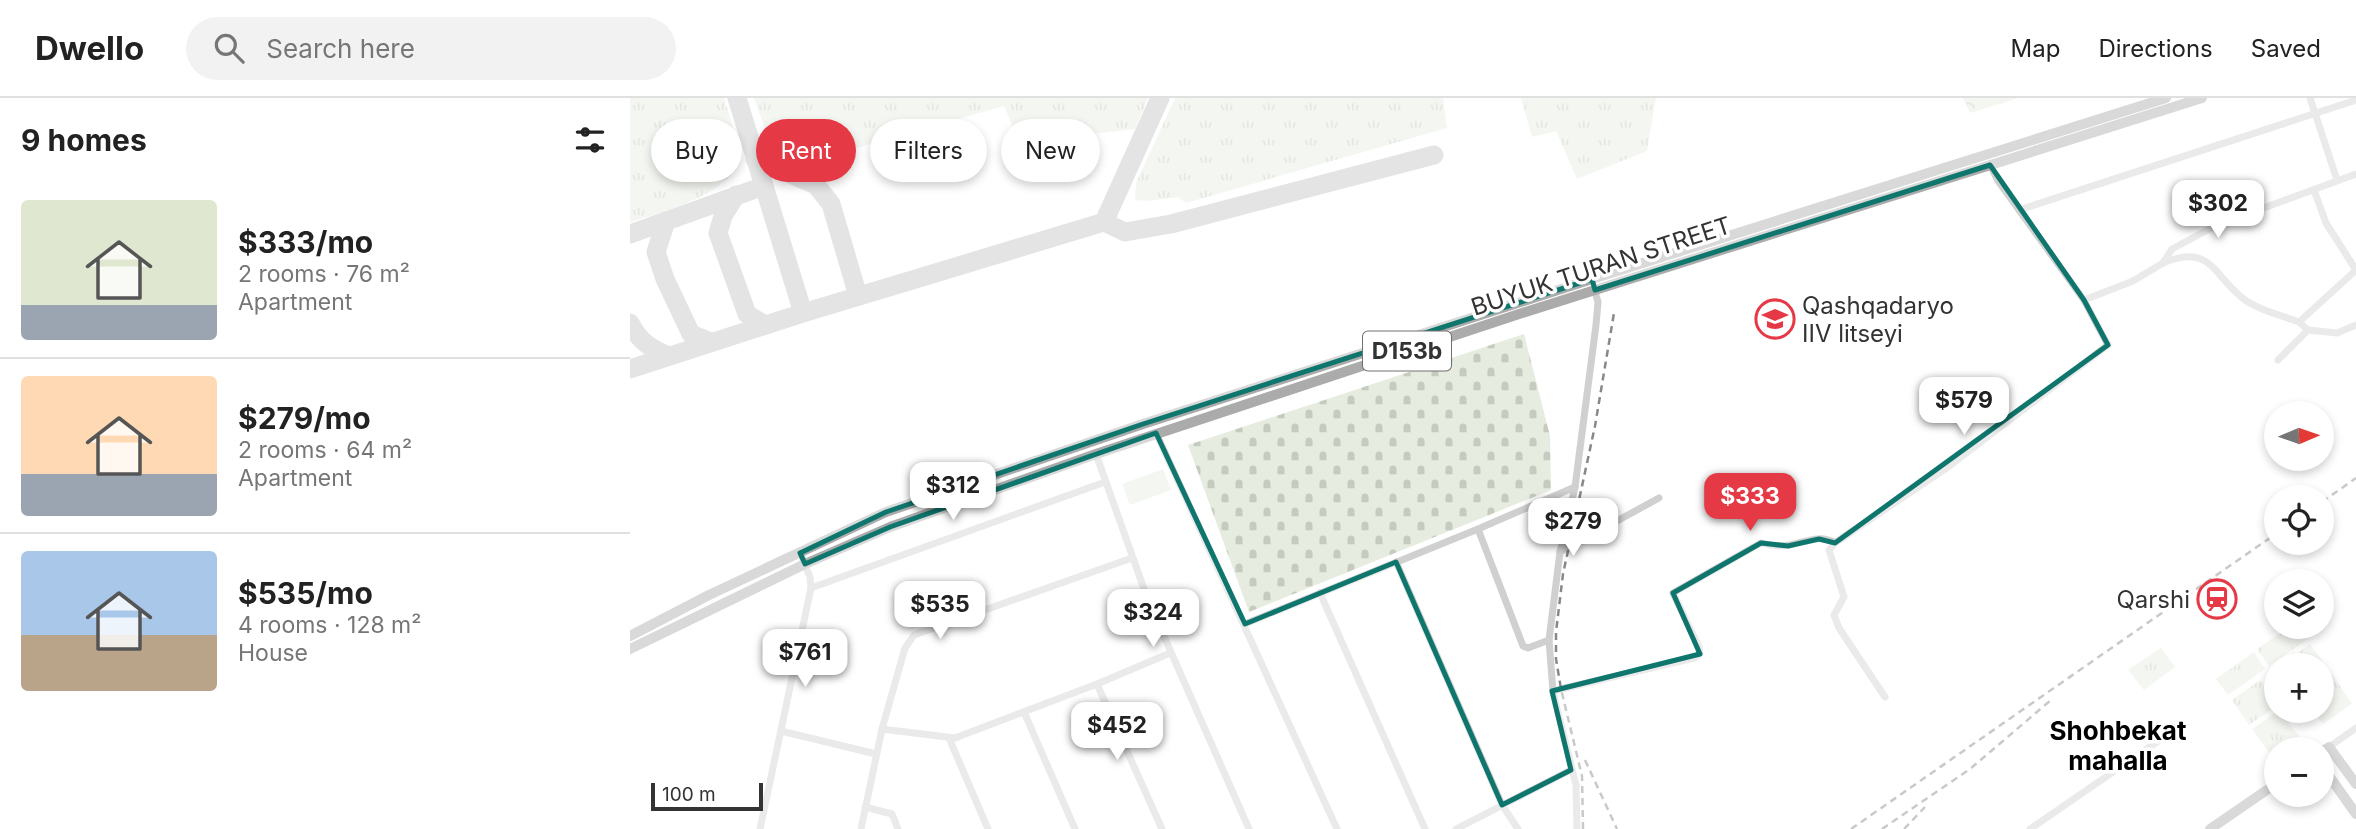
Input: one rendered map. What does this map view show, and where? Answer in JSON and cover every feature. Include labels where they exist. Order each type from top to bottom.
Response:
[{"type":"main road","name":"BUYUK TURAN STREET","points":[[630,636],[709,595],[886,512],[1143,424],[2166,98]]},
{"type":"main road","name":"BUYUK TURAN STREET","points":[[630,649],[805,564],[890,527],[1096,454],[1595,290],[2202,98]]},
{"type":"main road","points":[[2334,758],[2356,784]]},
{"type":"main road","points":[[2334,783],[2356,814]]},
{"type":"main road","points":[[2210,829],[2264,792]]},
{"type":"street","points":[[2310,98],[2337,180]]},
{"type":"street","points":[[2019,210],[2356,100]]},
{"type":"street","points":[[1885,697],[1839,628],[1834,615],[1844,597],[1829,550],[1835,543],[1948,467],[2108,345],[2084,300],[1998,181],[1990,164]]},
{"type":"street","points":[[2163,263],[2172,249],[2217,225],[2356,174]]},
{"type":"street","points":[[2299,322],[2356,270],[2326,223],[2314,190]]},
{"type":"street","points":[[2084,300],[2133,281],[2163,263],[2181,256],[2201,258],[2252,305],[2299,322],[2308,330],[2337,334],[2356,325]]},
{"type":"street","points":[[1577,829],[1576,785],[1553,692],[1549,640],[1560,552],[1575,487],[1597,317],[1598,302],[1592,279]]},
{"type":"street","points":[[2278,360],[2308,330]]},
{"type":"street","points":[[1156,433],[1337,829]]},
{"type":"street","points":[[1096,454],[1132,558],[1170,653],[1249,829]]},
{"type":"street","points":[[811,588],[1105,482]]},
{"type":"street","points":[[1245,624],[1575,487]]},
{"type":"street","points":[[1560,552],[1659,498]]},
{"type":"street","points":[[1478,529],[1523,646],[1528,648],[1549,640]]},
{"type":"street","points":[[1553,692],[1695,658],[1700,654],[1699,647],[1673,593],[1762,543],[1788,546],[1828,539],[1835,543]]},
{"type":"street","points":[[760,829],[811,588],[800,553]]},
{"type":"street","points":[[861,829],[882,729],[905,648],[914,635],[1132,558]]},
{"type":"street","points":[[1396,562],[1502,806],[1518,829]]},
{"type":"street","points":[[1320,593],[1425,829]]},
{"type":"street","points":[[882,729],[955,738],[1170,653]]},
{"type":"street","points":[[1097,684],[1163,829]]},
{"type":"street","points":[[1024,712],[1074,829]]},
{"type":"street","points":[[2030,829],[2180,726]]},
{"type":"street","points":[[2334,743],[2356,728]]},
{"type":"street","points":[[780,731],[876,754]]},
{"type":"street","points":[[949,737],[988,829]]},
{"type":"street","points":[[1456,829],[1572,770]]},
{"type":"street","points":[[865,807],[892,814],[898,829]]},
{"type":"highlighted area","points":[[1990,165],[2084,300],[2108,345],[1835,543],[1819,539],[1788,546],[1761,543],[1673,593],[1700,654],[1552,691],[1571,770],[1502,805],[1396,562],[1245,624],[1156,433],[890,527],[805,564],[800,553],[886,512],[1143,424],[1592,279],[1595,290]]},
{"type":"green space","points":[[630,98],[724,98],[730,119],[651,119],[651,182],[723,182],[696,199],[630,222]]},
{"type":"green space","points":[[754,98],[1148,98],[1135,129],[1100,133],[1100,119],[1010,119],[1004,106],[958,119],[870,119],[870,144],[856,148],[856,119],[761,119]]},
{"type":"green space","points":[[1175,98],[1443,98],[1447,128],[1186,203],[1178,197],[1135,200],[1136,183]]},
{"type":"green space","points":[[1521,98],[1656,98],[1647,151],[1577,179],[1556,131],[1532,137]]},
{"type":"green space","points":[[1963,98],[2018,98],[1970,113]]},
{"type":"green space","points":[[1524,334],[1550,436],[1551,490],[1249,612],[1188,445]]},
{"type":"green space","points":[[1163,469],[1171,490],[1130,505],[1122,484]]},
{"type":"green space","points":[[2272,639],[2308,639],[2288,653],[2264,653],[2264,659],[2257,649]]},
{"type":"green space","points":[[2310,644],[2316,653],[2298,653]]},
{"type":"green space","points":[[2161,648],[2175,667],[2144,690],[2128,670]]},
{"type":"green space","points":[[2254,652],[2264,667],[2228,695],[2216,679]]},
{"type":"green space","points":[[2334,677],[2352,704],[2334,716]]},
{"type":"green space","points":[[2260,680],[2264,686],[2264,715],[2249,725],[2232,700]]},
{"type":"green space","points":[[2264,721],[2264,723],[2289,723],[2300,737],[2264,737],[2264,745],[2252,729]]},
{"type":"taxiway","points":[[737,98],[803,313]]},
{"type":"taxiway","points":[[1104,222],[1160,98]]},
{"type":"taxiway","points":[[630,369],[803,313],[1104,222],[1125,232],[1171,224],[1434,155]]},
{"type":"taxiway","points":[[755,159],[816,185],[831,204],[858,296]]},
{"type":"taxiway","points":[[630,234],[764,186]]},
{"type":"taxiway","points":[[736,195],[723,216],[718,233],[747,314],[765,325]]},
{"type":"taxiway","points":[[666,221],[656,252],[665,279],[691,334],[711,342]]},
{"type":"taxiway","points":[[630,323],[646,344],[669,356]]},
{"type":"railway","points":[[1583,829],[1582,776],[1561,689],[1556,659],[1556,632],[1563,574],[1595,426],[1614,313]]},
{"type":"railway","points":[[2334,494],[2356,478]]},
{"type":"railway","points":[[1851,829],[2264,542]]},
{"type":"railway","points":[[1882,829],[1970,769],[2051,700]]},
{"type":"railway","points":[[1585,760],[1617,829]]},
{"type":"railway","points":[[1904,829],[1925,807]]},
{"type":"place","name":"Qashqadaryo IIV litseyi","points":[[1775,319]]},
{"type":"place","name":"Qarshi","points":[[2217,599]]},
{"type":"district","name":"Shohbekat mahalla","points":[[2118,745]]}]
